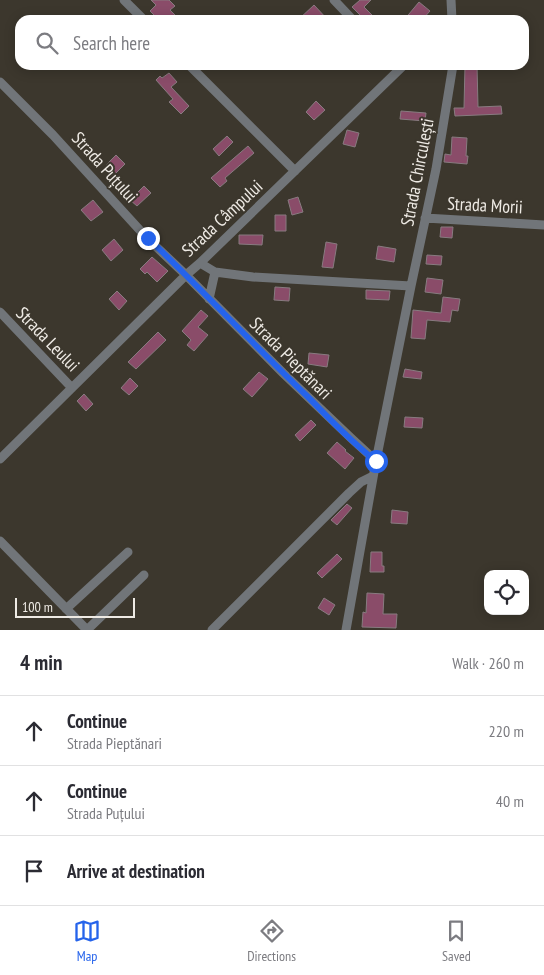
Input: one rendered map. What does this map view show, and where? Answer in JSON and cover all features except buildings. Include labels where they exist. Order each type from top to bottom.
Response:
[{"type":"street","points":[[124,0],[139,15]]},
{"type":"street","points":[[334,0],[348,15]]},
{"type":"street","points":[[451,0],[452,15]]},
{"type":"street","points":[[194,70],[295,171]]},
{"type":"street","name":"Strada Câmpului","points":[[0,459],[397,70]]},
{"type":"street","name":"Strada Chirculești","points":[[376,461],[436,169],[452,70]]},
{"type":"street","name":"Strada Puțului","points":[[0,82],[53,135],[148,238],[186,275]]},
{"type":"street","name":"Strada Morii","points":[[425,218],[544,224]]},
{"type":"street","points":[[200,263],[215,272],[253,277],[411,286]]},
{"type":"street","points":[[209,299],[215,272]]},
{"type":"street","name":"Strada Pieptănari","points":[[186,275],[283,373],[376,461]]},
{"type":"street","name":"Strada Leului","points":[[0,312],[72,388]]},
{"type":"street","points":[[346,630],[376,461]]},
{"type":"street","points":[[212,630],[348,493],[361,482],[374,476]]},
{"type":"street","points":[[0,542],[86,630],[144,575]]},
{"type":"street","points":[[66,609],[128,552]]},
{"type":"route","points":[[148,238],[283,373],[376,461]]}]
